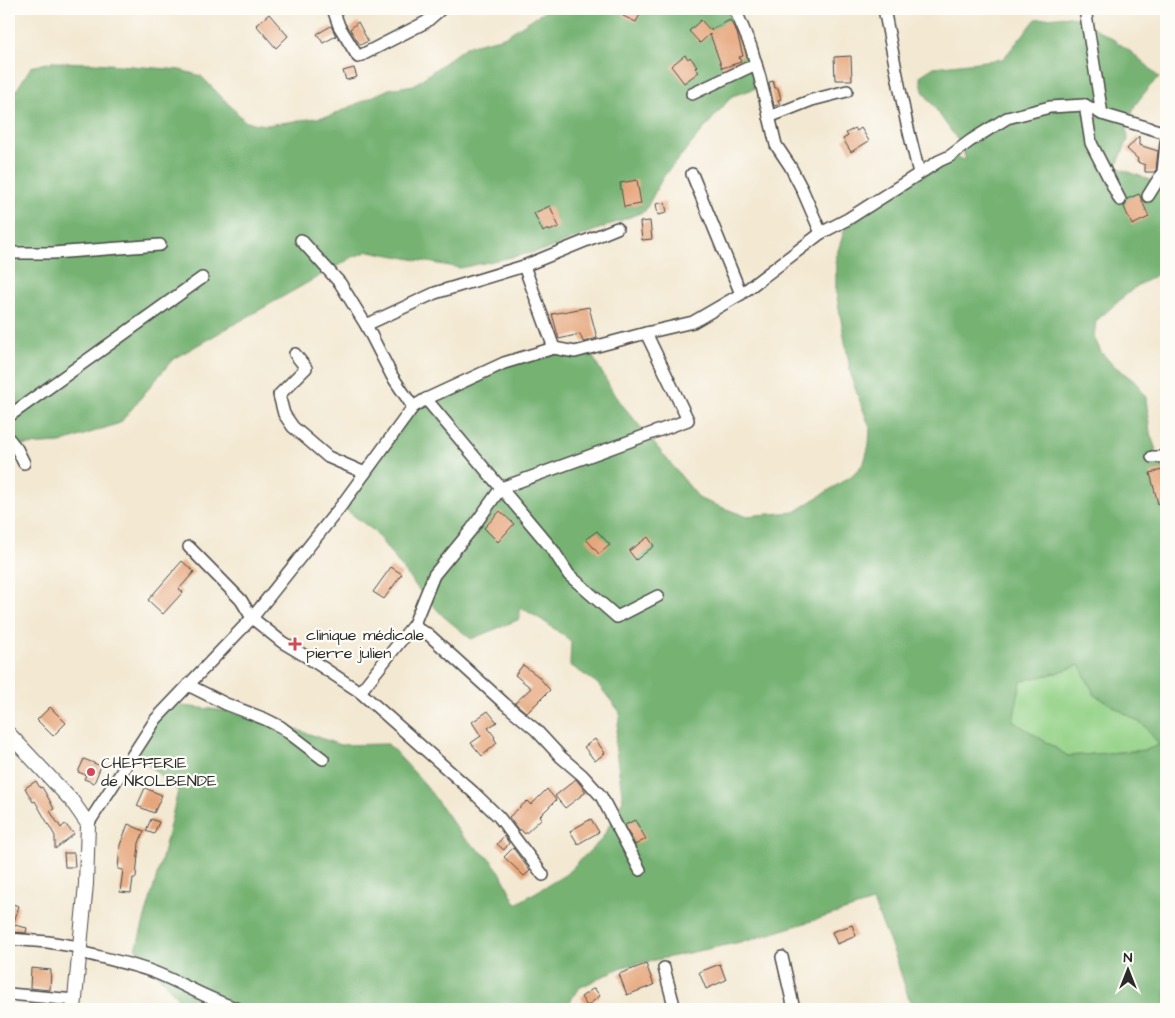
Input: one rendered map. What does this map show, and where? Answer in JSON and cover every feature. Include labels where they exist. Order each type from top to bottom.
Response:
[{"type":"street","points":[[333,9],[339,26],[358,57],[426,22],[440,9]]},
{"type":"street","points":[[735,9],[756,64],[776,145],[794,174],[822,233]]},
{"type":"street","points":[[884,9],[906,120],[919,173]]},
{"type":"street","points":[[1085,9],[1102,114]]},
{"type":"street","points":[[692,94],[756,64]]},
{"type":"street","points":[[769,117],[812,100],[847,91]]},
{"type":"street","points":[[1085,105],[1091,143],[1120,200]]},
{"type":"street","points":[[9,994],[75,1005],[86,884],[88,824],[156,719],[252,618],[338,511],[413,407],[426,399],[504,364],[554,348],[576,352],[693,322],[741,294],[822,233],[848,219],[939,160],[950,156],[1007,118],[1050,107],[1085,105],[1102,114],[1166,133]]},
{"type":"street","points":[[1148,196],[1163,172],[1166,143]]},
{"type":"street","points":[[692,174],[741,294]]},
{"type":"street","points":[[366,325],[435,293],[524,266],[617,228]]},
{"type":"street","points":[[301,240],[340,283],[366,325],[392,376],[413,407]]},
{"type":"street","points":[[9,253],[160,245]]},
{"type":"street","points":[[524,266],[554,348]]},
{"type":"street","points":[[9,416],[202,278]]},
{"type":"street","points":[[360,692],[414,624],[434,575],[502,488],[688,420],[646,333]]},
{"type":"street","points":[[295,354],[306,368],[280,395],[284,414],[293,426],[328,457],[365,473]]},
{"type":"street","points":[[426,399],[553,550],[568,575],[617,617],[658,596]]},
{"type":"street","points":[[9,439],[24,463]]},
{"type":"street","points":[[1152,457],[1166,457]]},
{"type":"street","points":[[189,546],[241,600],[252,618],[282,642],[307,656],[360,692],[499,817],[543,875]]},
{"type":"street","points":[[414,624],[428,634],[536,730],[561,757],[582,775],[601,796],[640,870]]},
{"type":"street","points":[[188,685],[226,704],[266,719],[323,759]]},
{"type":"street","points":[[9,734],[72,801],[88,824]]},
{"type":"street","points":[[9,939],[48,942],[80,949],[151,971],[205,996],[239,1009]]},
{"type":"street","points":[[782,956],[794,1009]]},
{"type":"street","points":[[664,968],[675,1009]]},
{"type":"green space","points":[[548,9],[733,9],[763,86],[732,96],[663,177],[645,211],[545,250],[460,268],[369,251],[353,257],[173,359],[120,423],[60,443],[9,446],[9,102],[31,67],[51,62],[95,63],[180,70],[201,76],[246,122],[267,125],[330,116],[389,89],[414,85],[467,46],[504,37]]},
{"type":"green space","points":[[1070,16],[1081,21],[1130,51],[1159,78],[1135,105],[1127,128],[1128,140],[1116,167],[1166,186],[1166,269],[1134,288],[1096,321],[1094,337],[1101,352],[1112,364],[1138,384],[1146,398],[1150,433],[1156,450],[1152,457],[1166,466],[1166,1009],[912,1009],[895,955],[873,902],[750,940],[622,967],[579,988],[565,1009],[187,1009],[136,949],[162,858],[178,791],[130,749],[165,704],[228,711],[270,720],[340,745],[388,744],[424,783],[463,837],[490,859],[500,872],[516,904],[565,875],[602,839],[623,800],[615,744],[620,712],[597,683],[570,665],[571,641],[520,607],[520,619],[471,639],[443,616],[419,590],[374,531],[341,506],[417,402],[496,367],[556,354],[592,355],[615,396],[700,499],[745,516],[795,512],[851,476],[864,463],[869,445],[870,428],[852,380],[836,292],[836,257],[848,219],[950,156],[966,160],[961,145],[923,91],[920,76],[934,67],[1003,59],[1036,19]],"holes":[[[1079,665],[1095,695],[1144,725],[1159,745],[1146,750],[1068,756],[1013,721],[1021,681],[1056,673]]]},
{"type":"green space","points":[[1079,665],[1095,695],[1144,725],[1160,745],[1146,750],[1068,756],[1013,721],[1021,681],[1056,673]]},
{"type":"building","points":[[626,9],[643,9],[636,22],[623,16]]},
{"type":"building","points":[[269,14],[288,36],[276,48],[256,25]]},
{"type":"building","points":[[701,20],[710,30],[730,20],[737,33],[743,56],[739,57],[741,62],[722,68],[710,34],[700,43],[689,31]]},
{"type":"building","points":[[358,22],[368,41],[360,45],[350,29]]},
{"type":"building","points":[[331,26],[336,36],[323,43],[317,34]]},
{"type":"building","points":[[685,55],[688,59],[690,57],[699,72],[684,83],[671,66]]},
{"type":"building","points":[[851,56],[852,80],[835,80],[834,57]]},
{"type":"building","points":[[354,68],[357,77],[346,80],[343,71]]},
{"type":"building","points":[[773,81],[775,88],[778,88],[781,99],[778,100],[780,104],[774,106],[769,82]]},
{"type":"building","points":[[855,128],[857,131],[861,128],[869,141],[851,152],[843,139],[848,136],[846,133]]},
{"type":"building","points":[[1139,136],[1139,145],[1158,151],[1156,170],[1154,172],[1145,172],[1145,165],[1137,162],[1138,159],[1127,149]]},
{"type":"building","points":[[637,180],[641,204],[624,207],[620,183]]},
{"type":"building","points":[[1139,194],[1149,217],[1132,225],[1124,207],[1127,199]]},
{"type":"building","points":[[665,202],[667,213],[658,215],[656,204]]},
{"type":"building","points":[[550,206],[559,227],[543,232],[534,213]]},
{"type":"building","points":[[650,221],[652,239],[642,240],[640,222]]},
{"type":"building","points":[[589,307],[597,338],[583,342],[580,334],[559,339],[552,314]]},
{"type":"building","points":[[1166,469],[1166,502],[1158,504],[1150,473]]},
{"type":"building","points":[[500,511],[514,524],[498,542],[484,528]]},
{"type":"building","points":[[597,531],[610,545],[599,554],[586,539]]},
{"type":"building","points":[[648,537],[654,546],[636,560],[629,551]]},
{"type":"building","points":[[182,561],[194,572],[179,589],[183,592],[163,614],[148,600]]},
{"type":"building","points":[[391,567],[402,574],[384,599],[373,592]]},
{"type":"building","points":[[523,665],[538,676],[550,690],[527,713],[515,703],[531,688],[515,675]]},
{"type":"building","points":[[50,707],[66,723],[53,736],[37,720]]},
{"type":"building","points":[[488,711],[497,722],[488,728],[497,743],[482,756],[471,743],[481,736],[472,722]]},
{"type":"building","points":[[595,739],[605,753],[595,761],[584,747]]},
{"type":"building","points":[[84,759],[101,766],[94,783],[84,779],[86,775],[78,772]]},
{"type":"building","points":[[576,779],[586,792],[565,808],[555,796]]},
{"type":"building","points":[[36,781],[50,801],[54,809],[50,811],[61,828],[65,824],[74,834],[55,849],[55,836],[35,801],[33,802],[25,788]]},
{"type":"building","points":[[145,788],[162,795],[154,813],[137,806]]},
{"type":"building","points":[[547,789],[556,800],[540,816],[542,818],[525,834],[520,829],[519,831],[509,817],[527,801],[531,805]]},
{"type":"building","points":[[151,819],[159,822],[154,834],[146,831]]},
{"type":"building","points":[[591,819],[599,832],[578,844],[570,831]]},
{"type":"building","points":[[635,820],[646,839],[635,845],[625,825]]},
{"type":"building","points":[[128,824],[144,831],[139,843],[136,878],[133,878],[131,893],[120,892],[123,870],[118,869],[120,845]]},
{"type":"building","points":[[504,836],[509,843],[504,850],[497,844]]},
{"type":"building","points":[[513,848],[530,871],[524,876],[504,857]]},
{"type":"building","points":[[64,853],[74,853],[75,867],[65,867]]},
{"type":"building","points":[[9,903],[19,906],[11,931],[9,931]]},
{"type":"building","points":[[14,925],[27,928],[26,933],[12,932]]},
{"type":"building","points":[[852,925],[856,936],[837,944],[832,932]]},
{"type":"building","points":[[646,964],[654,985],[627,995],[619,974]]},
{"type":"building","points":[[720,964],[726,980],[706,989],[699,972]]},
{"type":"building","points":[[31,968],[51,970],[50,990],[30,988]]},
{"type":"building","points":[[594,988],[600,996],[587,1006],[581,997]]},
{"type":"place","name":"clinique médicale pierre julien","points":[[295,644]]},
{"type":"place","name":"CHEFFERIE de NKOLBENDE","points":[[91,772]]}]
